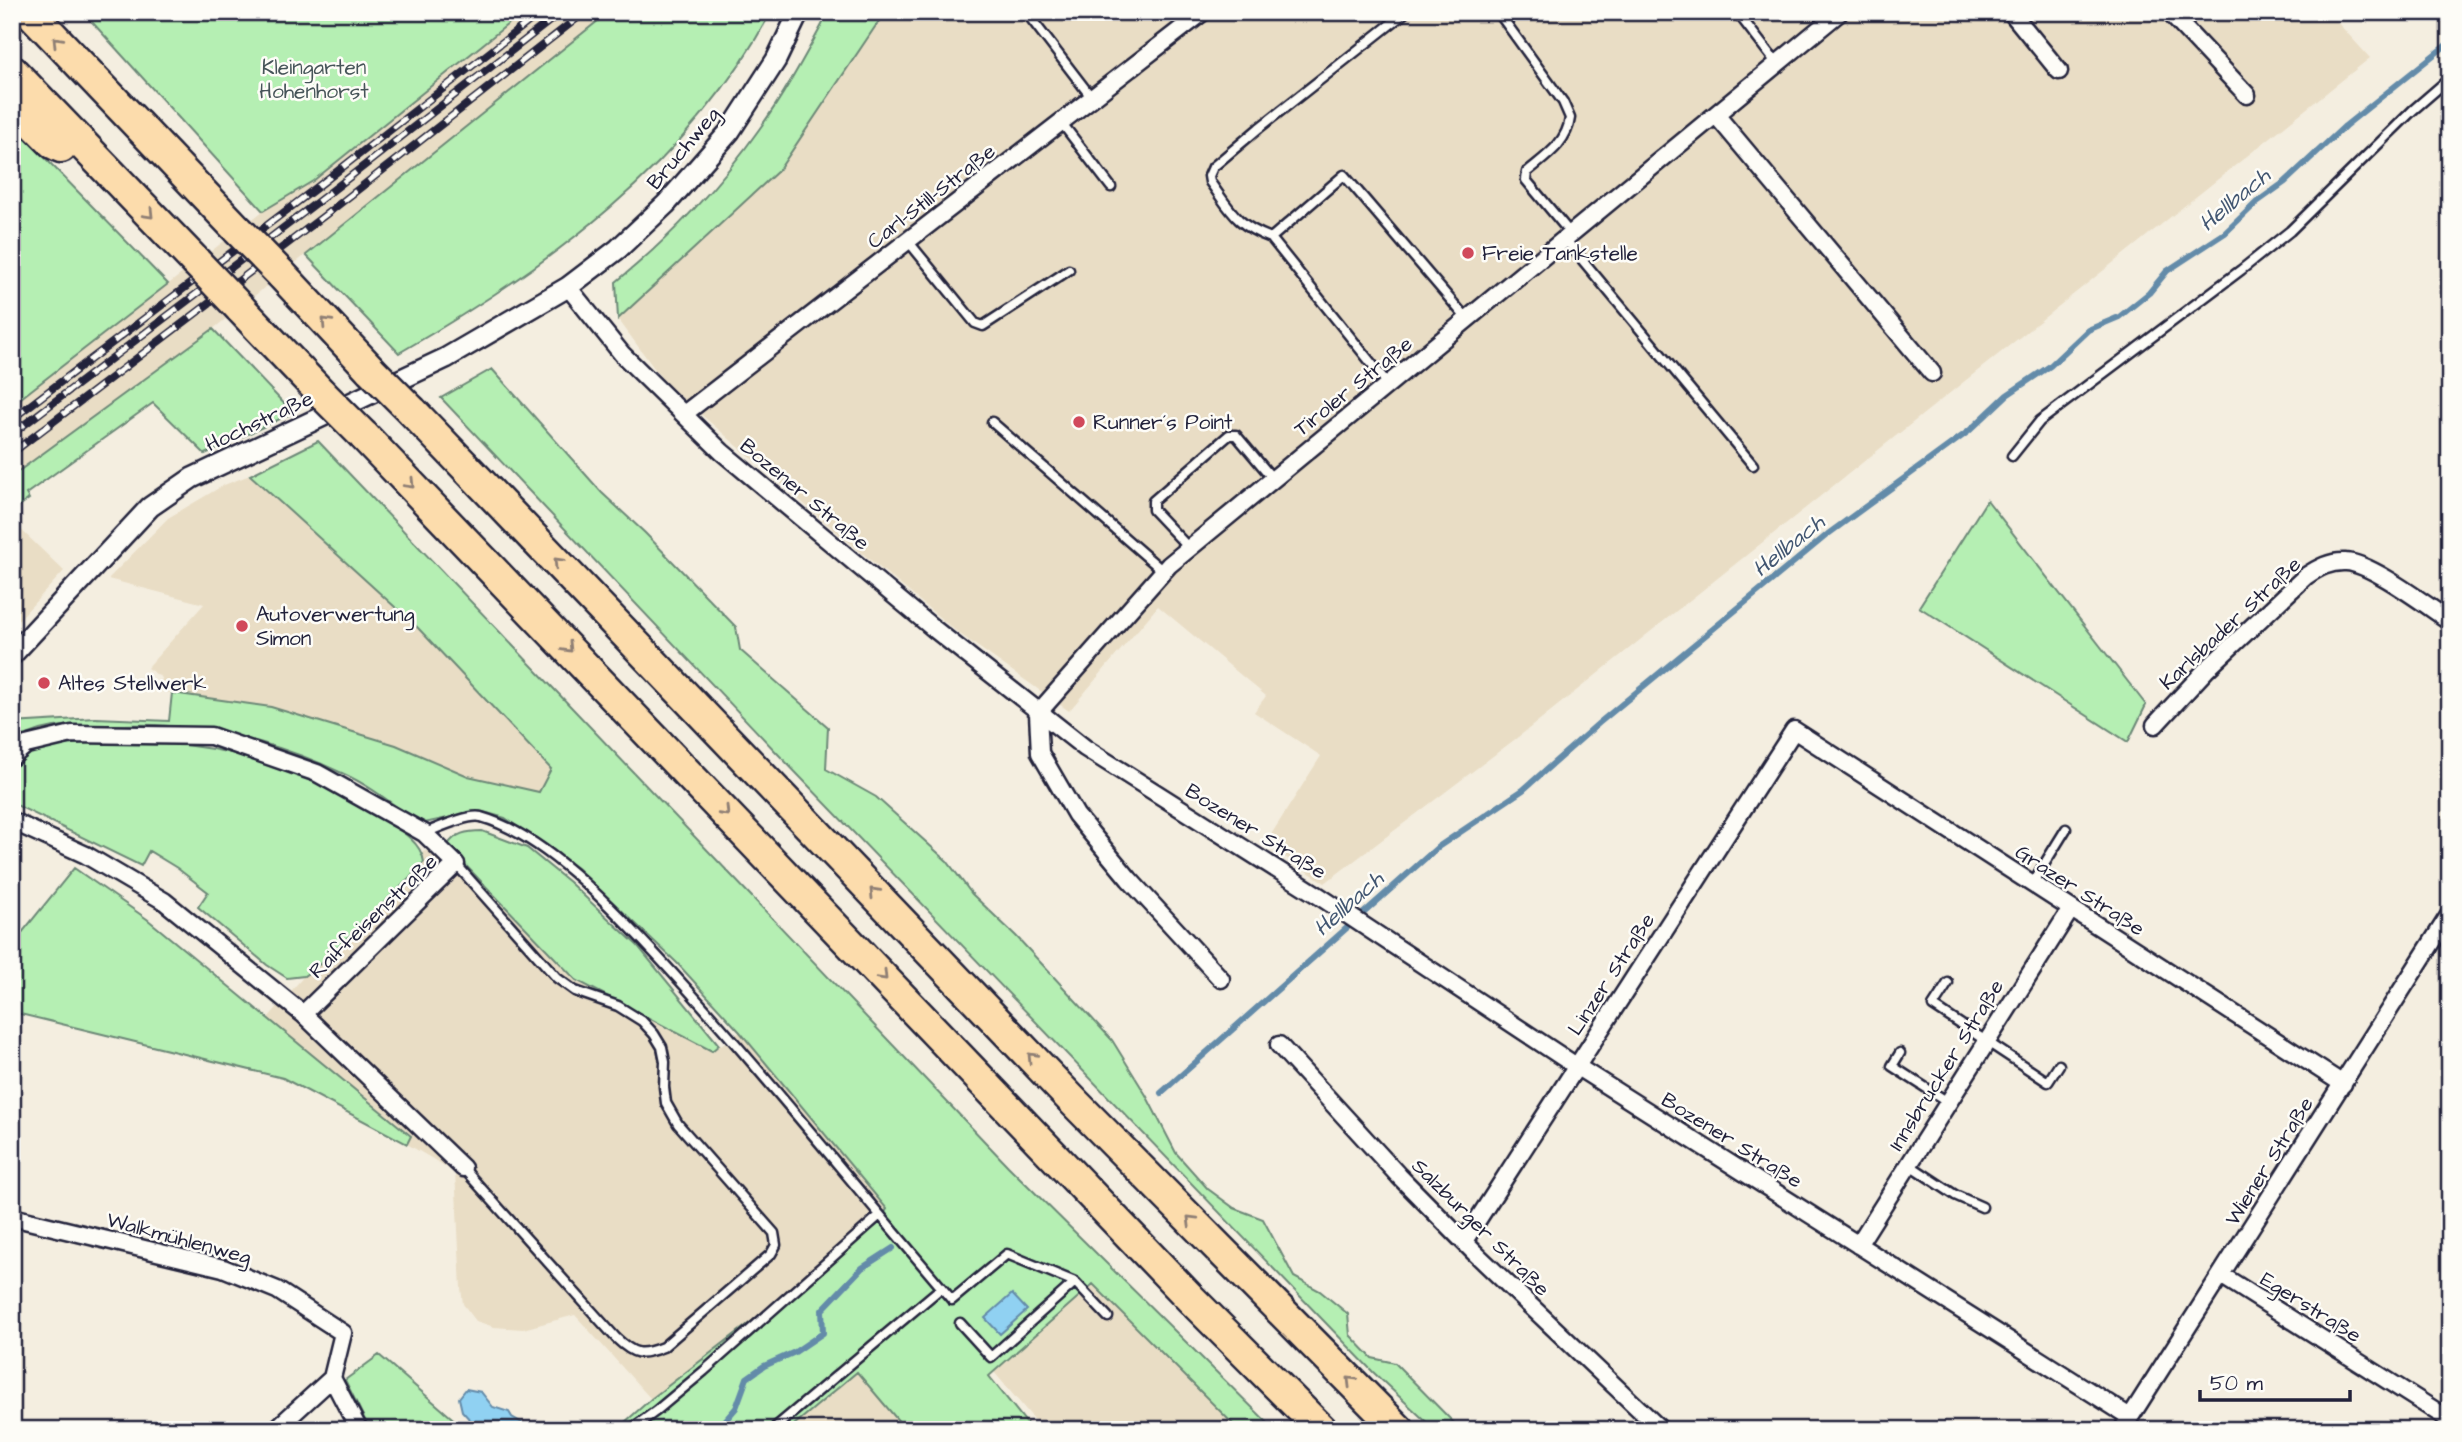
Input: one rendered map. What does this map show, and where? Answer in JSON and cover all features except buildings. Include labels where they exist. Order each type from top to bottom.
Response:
[{"type":"highway","points":[[30,12],[1075,1103],[1399,1430]]},
{"type":"highway","points":[[58,12],[129,92],[138,126]]},
{"type":"highway","points":[[12,71],[1191,1299],[1322,1430]]},
{"type":"highway","points":[[12,102],[53,143],[103,167]]},
{"type":"street","name":"Bruchweg","points":[[568,286],[618,249],[666,204],[730,131],[776,60],[799,12]]},
{"type":"street","name":"Carl-Still-Straße","points":[[684,414],[1203,12]]},
{"type":"street","name":"Tiroler Straße","points":[[1038,713],[1163,571],[1189,548],[1840,12]]},
{"type":"street","points":[[2011,12],[2059,71]]},
{"type":"street","points":[[2169,12],[2247,95]]},
{"type":"street","points":[[1716,115],[1932,373]]},
{"type":"street","name":"Bozener Straße","points":[[568,286],[622,354],[722,452],[1038,713],[1085,748],[1858,1245],[2126,1424]]},
{"type":"street","name":"Hochstraße","points":[[12,655],[150,507],[192,478],[446,358],[568,286]]},
{"type":"street","name":"Karlsbader Straße","points":[[2155,725],[2206,670],[2306,576],[2325,564],[2346,561],[2367,568],[2450,621]]},
{"type":"street","points":[[1038,713],[1040,753],[1076,815],[1129,879],[1221,979]]},
{"type":"street","name":"Grazer Straße","points":[[1794,730],[2343,1084]]},
{"type":"street","name":"Linzer Straße","points":[[1464,1241],[1794,730]]},
{"type":"street","name":"Raiffeisenstraße","points":[[12,757],[26,745],[72,734],[211,736],[317,773],[424,833],[456,864],[303,1014]]},
{"type":"street","points":[[12,821],[86,855],[164,901],[303,1014],[463,1168]]},
{"type":"street","name":"Innsbrucker Straße","points":[[1858,1245],[2071,909]]},
{"type":"street","name":"Wiener Straße","points":[[2126,1424],[2450,915]]},
{"type":"street","name":"Salzburger Straße","points":[[1279,1045],[1399,1176],[1632,1405],[1661,1430]]},
{"type":"street","name":"Walkmühlenweg","points":[[12,1217],[223,1268],[277,1290],[343,1333],[332,1378]]},
{"type":"street","name":"Egerstraße","points":[[2221,1275],[2450,1420]]},
{"type":"street","points":[[275,1430],[332,1378],[359,1430]]},
{"type":"lane","points":[[1026,12],[1092,98]]},
{"type":"lane","points":[[1388,384],[1271,238],[1250,230],[1234,215],[1210,182],[1209,172],[1259,128],[1406,12]]},
{"type":"lane","points":[[1498,12],[1563,102],[1570,118],[1566,136],[1527,172],[1525,180],[1754,465]]},
{"type":"lane","points":[[1737,12],[1777,64]]},
{"type":"lane","points":[[2012,456],[2040,421],[2290,231],[2413,110],[2450,78]]},
{"type":"lane","points":[[1061,122],[1111,187]]},
{"type":"lane","points":[[1271,238],[1344,175],[1467,320]]},
{"type":"lane","points":[[908,241],[975,323],[983,326],[1069,270]]},
{"type":"lane","points":[[992,422],[1163,571]]},
{"type":"lane","points":[[1189,548],[1153,510],[1153,501],[1229,435],[1236,435],[1273,478]]},
{"type":"lane","points":[[424,833],[478,816],[529,839],[603,898],[707,1009],[952,1300],[1007,1254],[1075,1282],[1108,1317]]},
{"type":"lane","points":[[2032,884],[2066,829]]},
{"type":"lane","points":[[456,864],[556,978],[575,992],[618,1006],[642,1021],[654,1034],[662,1047],[666,1062],[666,1103],[678,1124],[774,1233],[776,1245],[771,1254],[663,1347],[645,1354],[630,1351],[463,1168]]},
{"type":"lane","points":[[1948,983],[1933,1006],[2048,1082],[2059,1065]]},
{"type":"lane","points":[[1900,1054],[1892,1066],[1948,1101]]},
{"type":"lane","points":[[1908,1164],[1955,1195],[1982,1207]]},
{"type":"lane","points":[[630,1430],[704,1371],[880,1215]]},
{"type":"lane","points":[[960,1323],[991,1357],[1075,1282]]},
{"type":"lane","points":[[772,1430],[941,1287]]},
{"type":"shaded area","points":[[523,12],[609,12],[213,329],[12,476],[12,405],[263,211],[313,181]]},
{"type":"shaded area","points":[[885,12],[2182,12],[2191,22],[2202,12],[2328,12],[2370,58],[1522,734],[1325,883],[1265,844],[1321,756],[1254,712],[1266,696],[1158,606],[1069,711],[957,632],[665,383],[618,319],[779,170]]},
{"type":"shaded area","points":[[250,475],[418,628],[551,770],[539,792],[468,776],[396,745],[271,707],[159,691],[162,678],[147,668],[204,604],[108,579],[168,518],[224,485]]},
{"type":"shaded area","points":[[12,521],[64,571],[12,627]]},
{"type":"shaded area","points":[[447,846],[712,1051],[740,1032],[887,1209],[877,1225],[651,1399],[575,1315],[523,1329],[494,1327],[476,1321],[463,1304],[455,1172],[407,1144],[411,1135],[268,1018],[304,976],[410,878],[424,862],[422,852]]},
{"type":"shaded area","points":[[1093,1284],[1239,1430],[1043,1430],[994,1372]]},
{"type":"shaded area","points":[[857,1372],[906,1430],[788,1430]]},
{"type":"green space","name":"Kleingarten Hohenhorst","points":[[83,12],[523,12],[313,181],[263,211]]},
{"type":"green space","points":[[609,12],[771,12],[738,67],[699,118],[656,165],[610,208],[508,285],[399,353],[306,255]]},
{"type":"green space","points":[[829,12],[885,12],[779,170],[618,319],[616,282],[675,229],[728,170],[779,100]]},
{"type":"green space","points":[[12,124],[168,284],[12,405]]},
{"type":"green space","points":[[213,329],[293,413],[205,454],[153,403],[26,494],[29,499],[12,511],[12,476]]},
{"type":"green space","points":[[492,369],[602,493],[645,533],[736,627],[740,650],[828,727],[826,769],[876,797],[947,861],[972,894],[1016,936],[1112,1040],[1146,1095],[1176,1153],[1208,1189],[1234,1208],[1263,1219],[1294,1277],[1320,1291],[1348,1314],[1350,1335],[1372,1358],[1395,1363],[1461,1430],[1435,1430],[1373,1372],[778,754],[441,398]]},
{"type":"green space","points":[[318,441],[1008,1166],[1275,1430],[1239,1430],[1093,1284],[989,1376],[1032,1430],[906,1430],[857,1372],[788,1430],[616,1430],[651,1399],[877,1225],[887,1209],[740,1032],[677,963],[577,868],[505,818],[480,811],[420,824],[364,784],[323,765],[280,748],[191,728],[162,725],[58,726],[34,732],[12,745],[12,723],[96,718],[169,721],[172,693],[271,707],[396,745],[468,776],[539,792],[551,769],[418,628],[250,475]]},
{"type":"green space","points":[[1987,500],[2146,705],[2128,742],[1919,607]]},
{"type":"green space","points":[[91,742],[190,746],[218,750],[273,765],[326,787],[398,829],[418,847],[424,862],[320,964],[304,976],[287,978],[267,965],[198,907],[208,892],[177,868],[149,851],[141,866],[12,803],[12,773],[18,761],[26,755],[48,748]]},
{"type":"green space","points":[[482,831],[527,848],[569,882],[638,946],[719,1045],[712,1051],[576,980],[447,846],[462,834]]},
{"type":"green space","points":[[74,868],[147,919],[411,1136],[407,1144],[283,1078],[12,1012],[12,945]]},
{"type":"green space","points":[[379,1355],[466,1430],[370,1430],[345,1380]]},
{"type":"water","points":[[1012,1294],[1027,1310],[1000,1334],[985,1318]]},
{"type":"water","points":[[466,1389],[481,1392],[493,1407],[509,1412],[512,1417],[534,1430],[479,1430],[462,1411],[459,1398]]},
{"type":"waterway","name":"Hellbach","points":[[1161,1093],[1438,847],[1523,790],[1599,723],[1828,534],[1969,431],[2007,395],[2050,366],[2088,330],[2119,317],[2149,293],[2167,271],[2225,233],[2345,126],[2450,42]]},
{"type":"waterway","name":"Hellbach","points":[[717,1430],[736,1408],[747,1378],[823,1333],[822,1310],[862,1268],[893,1248]]},
{"type":"railway","points":[[12,419],[316,188],[541,12]]},
{"type":"railway","points":[[12,434],[324,197],[561,12]]},
{"type":"railway","points":[[12,453],[333,209],[585,12]]},
{"type":"place","name":"Freie Tankstelle","points":[[1468,253]]},
{"type":"place","name":"Runner´s Point","points":[[1079,422]]},
{"type":"place","name":"Autoverwertung Simon","points":[[242,626]]},
{"type":"place","name":"Altes Stellwerk","points":[[44,683]]}]
